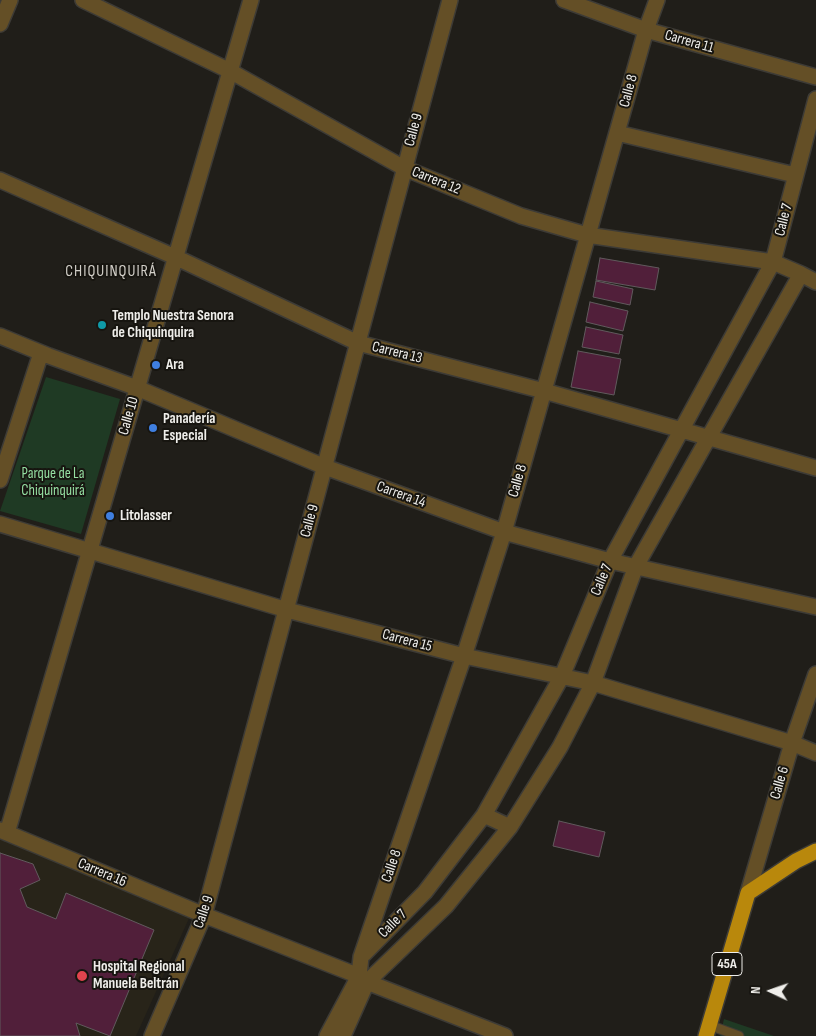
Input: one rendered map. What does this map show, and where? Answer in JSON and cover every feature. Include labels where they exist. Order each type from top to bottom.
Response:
[{"type":"highway","points":[[748,893],[816,850]]},
{"type":"highway","name":"45A","points":[[707,1030],[748,893]]},
{"type":"street","points":[[0,24],[10,0]]},
{"type":"street","name":"Carrera 12","points":[[83,0],[230,71],[404,168],[521,216],[587,235],[773,262],[816,282]]},
{"type":"street","name":"Calle 10","points":[[3,832],[89,551],[250,0]]},
{"type":"street","name":"Calle 9","points":[[152,1036],[204,915],[450,0]]},
{"type":"street","name":"Carrera 11","points":[[564,0],[646,30],[816,77]]},
{"type":"street","name":"Calle 8","points":[[363,979],[361,957],[464,656],[504,532],[646,30],[658,0]]},
{"type":"street","name":"Calle 7","points":[[361,957],[425,892],[484,814],[562,676],[610,561],[773,262],[816,99]]},
{"type":"street","points":[[617,133],[795,175]]},
{"type":"street","name":"Carrera 13","points":[[0,180],[175,257],[358,343],[544,391],[816,468]]},
{"type":"street","points":[[327,1036],[363,979],[446,906],[510,827],[560,747],[593,683],[636,566],[801,274]]},
{"type":"street","name":"Carrera 14","points":[[0,336],[137,388],[325,467],[504,532],[610,561],[816,607]]},
{"type":"street","points":[[0,480],[41,353]]},
{"type":"street","name":"Carrera 15","points":[[0,524],[287,610],[464,656],[593,683],[792,743],[816,753]]},
{"type":"street","name":"Calle 6","points":[[748,893],[792,743],[816,674]]},
{"type":"street","points":[[484,814],[510,827]]},
{"type":"street","name":"Carrera 16","points":[[3,832],[505,1036]]},
{"type":"street","points":[[343,1036],[363,979]]},
{"type":"lane","points":[[707,1030],[739,1036]]},
{"type":"shaded area","name":"Hospital Regional Manuela Beltrán","points":[[0,839],[190,916],[136,1036],[0,1036]]},
{"type":"green space","name":"Parque de La Chiquinquirá","points":[[46,377],[120,399],[81,534],[0,511]]},
{"type":"green space","points":[[724,1019],[774,1036],[720,1036]]},
{"type":"building","points":[[600,258],[659,268],[655,290],[596,280]]},
{"type":"building","points":[[596,281],[633,289],[630,305],[593,297]]},
{"type":"building","points":[[590,302],[628,311],[623,331],[586,322]]},
{"type":"building","points":[[586,327],[623,335],[619,354],[582,347]]},
{"type":"building","points":[[578,351],[621,359],[614,395],[571,387]]},
{"type":"building","points":[[559,821],[605,832],[599,857],[553,846]]},
{"type":"building","name":"Hospital Regional Manuela Beltrán","points":[[0,853],[33,864],[40,880],[20,889],[27,907],[56,919],[66,893],[154,930],[110,1036],[76,1023],[80,1036],[0,1036]]},
{"type":"place","name":"Templo Nuestra Senora de Chiquinquira","points":[[102,325]]},
{"type":"place","name":"Ara","points":[[156,365]]},
{"type":"place","name":"Panadería Especial","points":[[153,428]]},
{"type":"place","name":"Litolasser","points":[[110,516]]},
{"type":"place","name":"Hospital Regional Manuela Beltrán","points":[[82,976]]},
{"type":"district","name":"CHIQUINQUIRÁ","points":[[111,272]]}]
